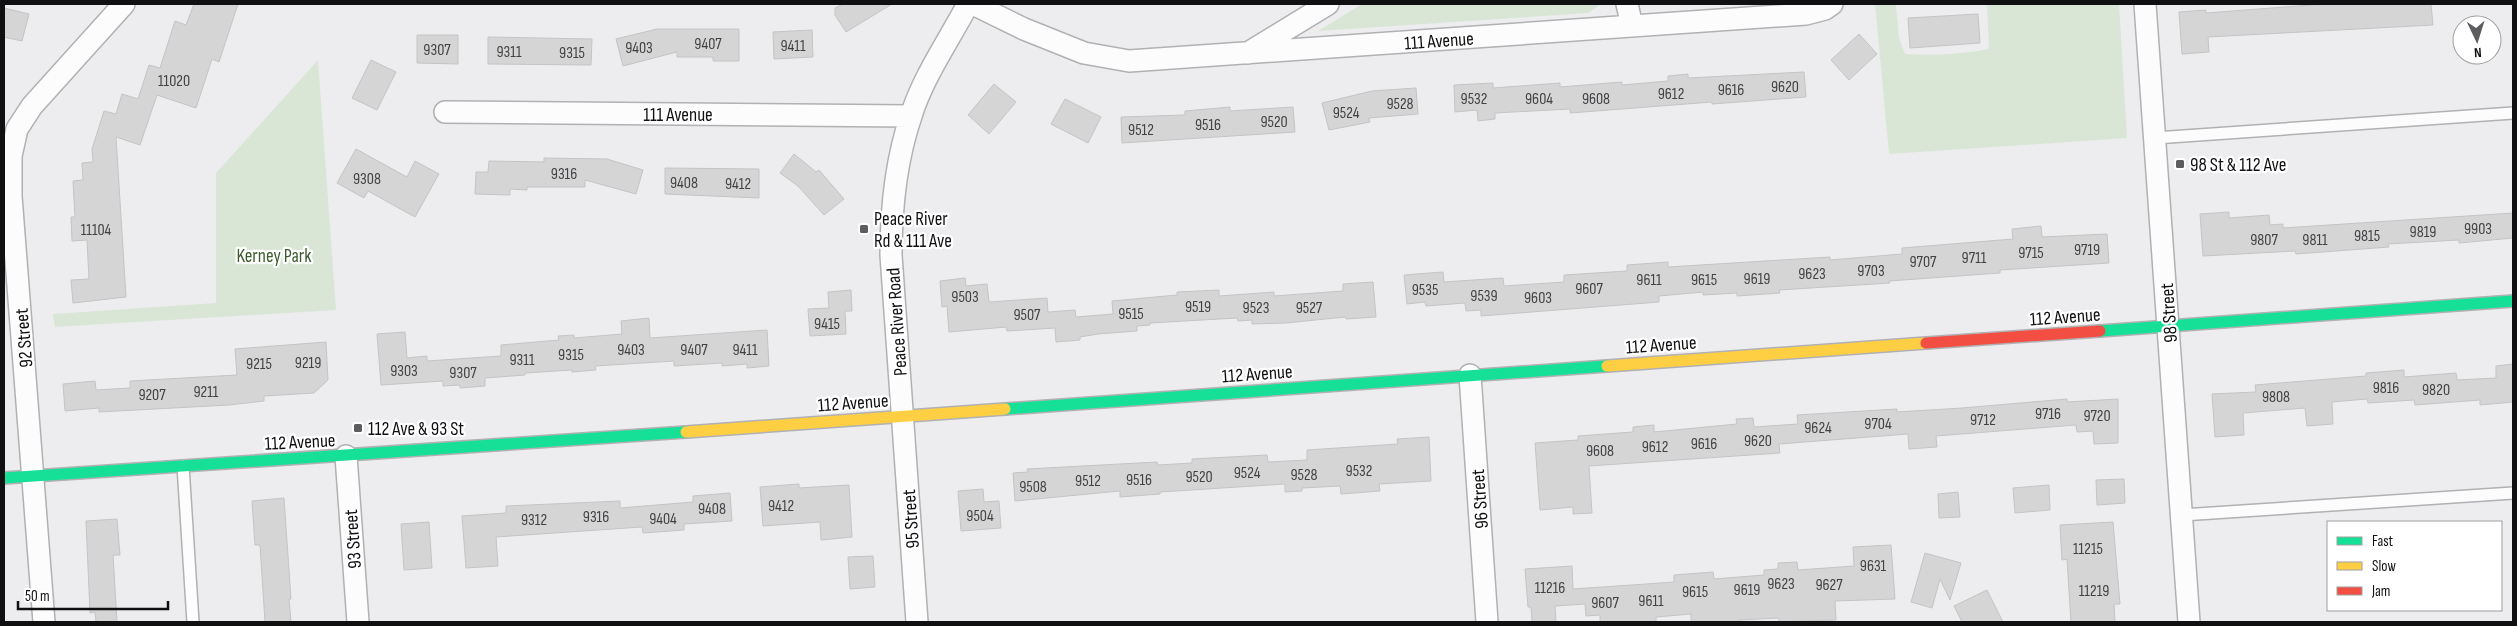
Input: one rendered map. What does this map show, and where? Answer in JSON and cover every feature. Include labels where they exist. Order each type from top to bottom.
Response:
[{"type":"street","name":"92 Street","points":[[44,622],[34,476],[7,197],[11,156],[17,129],[32,106],[124,4]]},
{"type":"street","name":"Peace River Road","points":[[902,416],[891,255],[891,226],[901,155],[911,116],[926,82],[968,4]]},
{"type":"street","name":"111 Avenue","points":[[973,4],[1024,29],[1084,53],[1129,61],[1246,55],[1806,14],[1825,9],[1832,4]]},
{"type":"street","name":"111 Avenue","points":[[1246,55],[1328,4]]},
{"type":"street","points":[[1627,4],[1632,26]]},
{"type":"street","name":"98 Street","points":[[2145,4],[2170,326],[2189,622]]},
{"type":"street","name":"111 Avenue","points":[[445,112],[911,116]]},
{"type":"street","name":"112 Avenue","points":[[4,478],[346,456],[2513,301]]},
{"type":"street","name":"96 Street","points":[[1470,375],[1487,622]]},
{"type":"street","name":"95 Street","points":[[902,416],[917,622]]},
{"type":"street","name":"93 Street","points":[[346,456],[358,622]]},
{"type":"lane","points":[[2155,138],[2513,113]]},
{"type":"lane","points":[[183,466],[193,622]]},
{"type":"lane","points":[[2182,515],[2513,493]]},
{"type":"green space","points":[[1362,4],[1601,4],[1588,13],[1318,31]]},
{"type":"green space","points":[[1875,4],[1896,4],[1899,38],[1905,54],[1926,55],[1989,49],[1987,4],[2119,4],[2127,138],[1889,154]]},
{"type":"green space","name":"Kerney Park","points":[[318,60],[336,310],[55,327],[53,314],[216,303],[216,173]]},
{"type":"building","points":[[194,4],[238,4],[219,62],[212,59],[196,108],[157,95],[140,145],[116,137],[126,297],[73,303],[71,280],[89,279],[87,240],[72,241],[71,217],[75,217],[73,181],[83,180],[82,163],[93,162],[92,149],[104,111],[116,114],[122,94],[138,99],[149,65],[160,68],[175,21],[186,25]]},
{"type":"building","points":[[843,4],[892,4],[846,32],[835,15],[835,8]]},
{"type":"building","points":[[2324,4],[2431,4],[2433,25],[2208,37],[2209,52],[2182,54],[2179,12],[2206,10],[2206,13]]},
{"type":"building","points":[[4,8],[29,14],[22,41],[4,37]]},
{"type":"building","points":[[1978,14],[1980,43],[1910,48],[1908,18]]},
{"type":"building","points":[[657,29],[739,29],[739,61],[713,61],[713,57],[677,57],[677,52],[623,66],[616,39]]},
{"type":"building","points":[[812,30],[813,57],[774,59],[773,32]]},
{"type":"building","points":[[1859,34],[1877,54],[1849,80],[1831,60]]},
{"type":"building","points":[[417,35],[458,35],[458,64],[417,63]]},
{"type":"building","points":[[488,37],[592,39],[591,65],[488,64]]},
{"type":"building","points":[[371,60],[396,72],[377,110],[352,98]]},
{"type":"building","points":[[1804,72],[1806,97],[1570,113],[1570,109],[1495,113],[1495,119],[1478,121],[1477,110],[1455,112],[1454,85],[1493,83],[1493,88],[1560,83],[1560,87],[1622,82],[1622,85],[1668,81],[1668,76],[1688,74],[1688,78]]},
{"type":"building","points":[[994,84],[1016,102],[989,134],[968,115]]},
{"type":"building","points":[[1416,88],[1418,114],[1369,118],[1370,122],[1329,130],[1322,103],[1372,91]]},
{"type":"building","points":[[1065,99],[1101,117],[1088,143],[1051,124]]},
{"type":"building","points":[[1230,107],[1230,111],[1293,107],[1295,132],[1122,143],[1121,117],[1185,115],[1185,111]]},
{"type":"building","points":[[356,149],[407,177],[415,161],[439,174],[415,217],[368,191],[364,198],[337,183]]},
{"type":"building","points":[[794,154],[816,172],[819,170],[844,199],[824,215],[798,186],[780,173]]},
{"type":"building","points":[[544,158],[607,159],[643,170],[636,194],[585,180],[585,187],[527,187],[527,190],[510,189],[510,195],[475,194],[476,172],[488,172],[489,161],[544,162]]},
{"type":"building","points":[[665,168],[759,169],[759,198],[665,194]]},
{"type":"building","points":[[2229,212],[2229,218],[2269,215],[2270,225],[2283,224],[2283,228],[2513,213],[2513,238],[2459,243],[2459,240],[2388,244],[2389,247],[2296,254],[2295,251],[2203,256],[2200,214]]},
{"type":"building","points":[[2041,226],[2042,237],[2107,234],[2109,263],[2000,270],[2000,273],[1889,281],[1890,283],[1779,290],[1780,293],[1737,296],[1737,293],[1703,295],[1703,292],[1659,296],[1659,302],[1481,316],[1481,310],[1466,311],[1465,303],[1426,306],[1425,302],[1407,304],[1404,275],[1443,272],[1444,282],[1503,278],[1504,286],[1564,282],[1564,275],[1627,271],[1627,265],[1668,262],[1668,267],[1830,257],[1830,260],[1902,254],[1902,248],[2013,239],[2012,229]]},
{"type":"building","points":[[965,278],[966,286],[987,284],[989,302],[1047,298],[1048,312],[1075,310],[1076,317],[1113,314],[1112,301],[1177,295],[1177,292],[1219,290],[1219,296],[1274,292],[1274,296],[1343,291],[1343,284],[1373,282],[1376,317],[1346,319],[1345,317],[1286,323],[1252,324],[1252,320],[1238,321],[1237,318],[1150,323],[1150,325],[1137,326],[1137,331],[1098,334],[1080,337],[1080,340],[1056,342],[1055,328],[1007,331],[1006,327],[949,332],[947,306],[942,307],[940,281]]},
{"type":"building","points":[[851,290],[852,311],[845,311],[846,334],[810,336],[808,309],[829,308],[828,292]]},
{"type":"building","points":[[649,318],[650,338],[767,330],[769,366],[747,368],[747,364],[722,366],[722,363],[674,366],[674,361],[595,366],[596,370],[525,373],[525,375],[485,378],[485,386],[460,388],[460,385],[443,386],[443,381],[381,385],[377,334],[405,332],[407,358],[427,356],[427,361],[501,356],[501,345],[559,340],[558,336],[574,335],[574,338],[622,334],[621,321]]},
{"type":"building","points":[[326,342],[328,380],[314,393],[264,396],[264,401],[229,405],[99,412],[99,408],[65,411],[63,384],[95,381],[96,390],[130,388],[130,381],[237,375],[235,349]]},
{"type":"building","points":[[2513,364],[2513,402],[2480,405],[2480,400],[2415,405],[2414,400],[2368,403],[2367,399],[2332,402],[2333,424],[2307,426],[2305,408],[2243,413],[2244,435],[2215,437],[2212,394],[2256,392],[2255,385],[2366,376],[2366,373],[2404,370],[2404,377],[2456,373],[2457,380],[2496,378],[2496,366]]},
{"type":"building","points":[[2067,399],[2067,402],[2118,399],[2118,443],[2094,444],[2093,431],[2077,432],[2076,425],[1936,436],[1937,447],[1909,449],[1908,434],[1779,444],[1780,453],[1589,466],[1592,513],[1573,514],[1573,507],[1540,510],[1535,443],[1578,440],[1578,436],[1633,432],[1633,427],[1654,425],[1654,432],[1737,424],[1736,419],[1753,418],[1754,427],[1798,424],[1797,415],[1897,409],[1897,412]]},
{"type":"building","points":[[1429,437],[1431,481],[1379,484],[1380,491],[1341,494],[1340,486],[1302,488],[1302,491],[1285,492],[1285,484],[1160,492],[1160,494],[1120,497],[1120,491],[1015,501],[1013,473],[1028,472],[1027,469],[1157,462],[1158,465],[1192,463],[1192,459],[1267,455],[1268,462],[1307,460],[1307,450],[1398,444],[1397,439]]},
{"type":"building","points":[[2124,479],[2125,503],[2097,505],[2096,480]]},
{"type":"building","points":[[799,484],[799,488],[849,485],[852,537],[821,540],[820,522],[763,526],[760,487]]},
{"type":"building","points":[[2049,485],[2050,510],[2015,513],[2013,488]]},
{"type":"building","points":[[983,489],[984,502],[999,501],[1001,528],[961,531],[958,491]]},
{"type":"building","points":[[1958,492],[1960,517],[1939,518],[1938,494]]},
{"type":"building","points":[[730,493],[732,521],[684,524],[684,530],[643,533],[642,527],[496,537],[498,566],[466,568],[462,516],[506,513],[506,506],[620,501],[620,508],[693,502],[693,496]]},
{"type":"building","points":[[284,498],[291,622],[265,622],[260,545],[255,545],[252,501]]},
{"type":"building","points":[[117,519],[120,555],[113,555],[117,622],[96,622],[95,612],[90,613],[86,521]]},
{"type":"building","points":[[429,522],[432,568],[404,570],[401,524]]},
{"type":"building","points":[[2113,522],[2120,604],[2114,604],[2115,622],[2071,622],[2067,559],[2062,560],[2060,525]]},
{"type":"building","points":[[1891,545],[1895,599],[1835,601],[1836,620],[1779,622],[1779,618],[1740,620],[1740,622],[1691,622],[1691,614],[1656,617],[1656,622],[1600,622],[1600,615],[1586,616],[1585,604],[1555,606],[1556,622],[1532,622],[1531,607],[1528,607],[1525,569],[1572,566],[1573,589],[1674,582],[1674,575],[1713,572],[1714,579],[1764,575],[1764,570],[1778,569],[1778,563],[1797,562],[1798,570],[1854,566],[1853,547]]},
{"type":"building","points":[[1925,553],[1961,563],[1950,600],[1940,579],[1932,608],[1911,602]]},
{"type":"building","points":[[873,556],[875,587],[850,589],[848,557]]},
{"type":"building","points":[[1987,590],[2003,622],[1962,622],[1954,606]]},
{"type":"traffic: fast","points":[[2100,331],[2513,301]]},
{"type":"traffic: fast","points":[[1005,409],[1607,366]]},
{"type":"traffic: fast","points":[[4,478],[686,432]]},
{"type":"traffic: slow","points":[[1607,366],[1926,343]]},
{"type":"traffic: slow","points":[[686,432],[1005,409]]},
{"type":"traffic: jam","points":[[1926,343],[2100,331]]},
{"type":"place","name":"98 St & 112 Ave","points":[[2180,164]]},
{"type":"place","name":"Peace River Rd & 111 Ave","points":[[864,229]]},
{"type":"place","name":"112 Ave & 93 St","points":[[358,428]]}]
